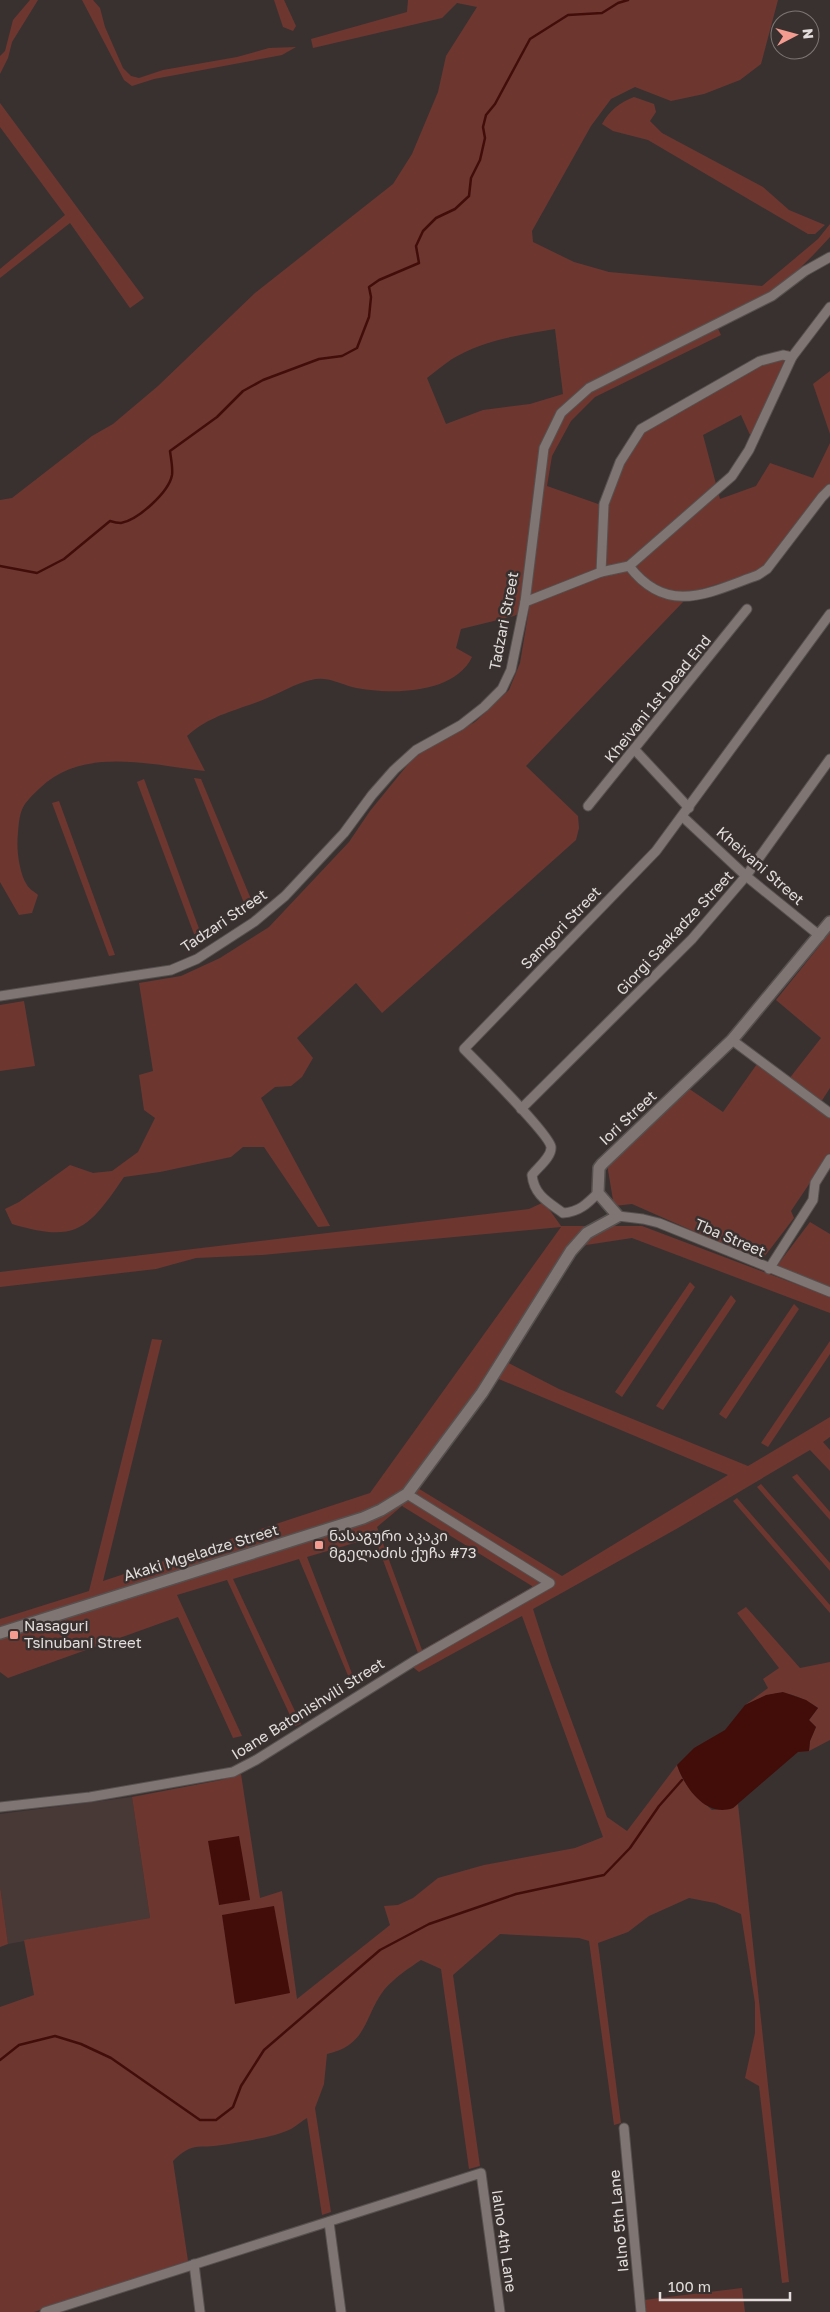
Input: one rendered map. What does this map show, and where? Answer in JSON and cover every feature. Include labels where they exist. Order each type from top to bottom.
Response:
[{"type":"street","name":"Tadzari Street","points":[[0,996],[171,970],[197,959],[254,922],[285,896],[344,833],[372,795],[394,770],[416,750],[461,725],[484,707],[502,689],[511,670],[525,602],[544,448],[561,413],[589,388],[772,296],[805,271],[830,257]]},
{"type":"street","points":[[525,602],[601,572],[629,566],[732,476],[750,450],[792,357],[830,307]]},
{"type":"street","points":[[601,572],[604,504],[620,462],[641,429],[760,361],[783,354],[792,357]]},
{"type":"street","points":[[629,566],[647,585],[668,596],[685,598],[697,596],[758,575],[767,569],[830,489]]},
{"type":"street","name":"Kheivani 1st Dead End","points":[[588,806],[747,609]]},
{"type":"street","name":"Samgori Street","points":[[598,1193],[584,1207],[573,1213],[563,1213],[533,1187],[532,1175],[548,1157],[551,1148],[549,1142],[522,1109],[464,1049],[656,851],[830,614]]},
{"type":"street","points":[[635,750],[689,808]]},
{"type":"street","name":"Giorgi Saakadze Street","points":[[522,1109],[678,953],[746,876],[830,759]]},
{"type":"street","name":"Kheivani Street","points":[[682,817],[746,876],[820,936]]},
{"type":"street","name":"Iori Street","points":[[598,1193],[599,1168],[606,1159],[732,1040],[830,922]]},
{"type":"street","points":[[732,1040],[830,1113]]},
{"type":"street","points":[[768,1269],[813,1200],[814,1183],[830,1159]]},
{"type":"street","points":[[407,1494],[482,1393],[571,1251],[587,1233],[618,1216],[598,1193]]},
{"type":"street","name":"Tba Street","points":[[618,1216],[659,1223],[768,1269],[830,1292]]},
{"type":"street","name":"Ioane Batonishvili Street","points":[[0,1807],[90,1797],[233,1772],[256,1760],[414,1660],[550,1583],[407,1494]]},
{"type":"street","name":"Akaki Mgeladze Street","points":[[0,1633],[363,1518],[381,1510],[407,1494]]},
{"type":"street","name":"Ialno 5th Lane","points":[[624,2128],[641,2312]]},
{"type":"street","name":"Ialno 4th Lane","points":[[329,2222],[481,2174],[500,2312]]},
{"type":"street","points":[[46,2312],[329,2222],[341,2312]]},
{"type":"street","points":[[194,2264],[200,2312]]},
{"type":"shaded area","points":[[30,0],[38,0],[12,42],[8,58],[0,74],[0,56],[5,51],[13,20]]},
{"type":"shaded area","points":[[82,0],[93,0],[100,8],[105,27],[123,68],[131,76],[139,78],[163,70],[237,57],[269,48],[296,47],[282,55],[154,79],[132,86],[124,80]]},
{"type":"shaded area","points":[[274,0],[284,0],[296,26],[293,31],[283,27]]},
{"type":"shaded area","points":[[408,0],[778,0],[775,10],[770,10],[770,30],[761,64],[740,80],[704,94],[671,101],[635,87],[611,99],[591,126],[532,231],[533,242],[574,262],[609,272],[762,286],[818,239],[830,224],[830,237],[797,271],[770,293],[749,305],[714,320],[721,335],[595,397],[571,421],[552,456],[547,486],[601,505],[636,427],[763,356],[789,350],[753,433],[750,435],[741,415],[703,435],[720,499],[756,486],[770,463],[813,478],[830,443],[830,485],[764,567],[755,573],[681,595],[683,602],[526,766],[578,816],[579,828],[576,840],[382,1013],[356,983],[297,1038],[313,1058],[302,1077],[291,1086],[275,1087],[261,1098],[330,1226],[318,1227],[264,1147],[243,1147],[231,1157],[160,1172],[124,1177],[90,1220],[66,1231],[34,1230],[12,1224],[5,1209],[19,1202],[70,1165],[93,1173],[112,1171],[138,1152],[155,1118],[144,1110],[139,1075],[153,1071],[139,983],[181,976],[220,958],[269,927],[349,842],[370,811],[409,763],[424,750],[475,722],[509,690],[520,663],[529,609],[514,616],[461,629],[456,648],[472,657],[463,670],[451,679],[436,685],[419,689],[383,691],[352,687],[332,680],[316,679],[305,681],[215,718],[187,736],[205,771],[118,761],[76,767],[57,775],[29,799],[21,812],[17,839],[20,867],[24,880],[38,895],[32,913],[19,915],[0,882],[0,500],[12,498],[92,436],[113,424],[158,386],[255,293],[393,184],[412,154],[438,92],[446,56],[477,7],[457,3],[442,18],[313,48],[311,39],[407,12]],"holes":[[[555,329],[563,394],[530,404],[483,410],[446,424],[427,378],[452,359],[476,347],[502,339]]]},
{"type":"shaded area","points":[[634,97],[654,104],[656,112],[650,121],[662,133],[763,187],[789,210],[825,225],[815,234],[808,234],[648,140],[613,131],[602,124],[615,108]]},
{"type":"shaded area","points":[[0,103],[144,298],[130,308],[70,223],[0,278],[0,269],[65,215],[0,127]]},
{"type":"shaded area","points":[[830,371],[830,434],[813,384]]},
{"type":"shaded area","points":[[194,778],[201,779],[253,904],[246,908]]},
{"type":"shaded area","points":[[144,779],[201,934],[194,934],[137,782]]},
{"type":"shaded area","points":[[59,801],[115,955],[109,956],[52,803]]},
{"type":"shaded area","points":[[830,929],[830,1088],[821,1102],[789,1079],[821,1038],[776,1000],[821,944]]},
{"type":"shaded area","points":[[24,1001],[35,1066],[0,1071],[0,1005]]},
{"type":"shaded area","points":[[757,1064],[830,1116],[830,1153],[791,1211],[794,1218],[761,1261],[632,1204],[614,1206],[607,1164],[688,1088],[723,1112]]},
{"type":"shaded area","points":[[544,1202],[561,1226],[642,1226],[830,1297],[830,1313],[632,1238],[586,1245],[559,1265],[497,1357],[559,1389],[748,1466],[830,1417],[830,1437],[823,1442],[830,1450],[830,1471],[810,1450],[678,1528],[533,1609],[550,1662],[607,1817],[627,1831],[677,1765],[687,1785],[712,1810],[733,1808],[738,1804],[789,2282],[782,2283],[759,2086],[745,2078],[755,2033],[755,2003],[741,1914],[715,1903],[689,1898],[649,1916],[628,1932],[598,1943],[621,2123],[614,2125],[589,1941],[579,1938],[500,1934],[453,1975],[480,2166],[469,2169],[441,1969],[421,1960],[397,1977],[384,1990],[358,2037],[340,2050],[327,2054],[324,2084],[315,2108],[331,2212],[322,2215],[307,2118],[284,2132],[258,2139],[191,2148],[173,2161],[188,2261],[34,2312],[0,2312],[0,2007],[34,1995],[24,1940],[150,1918],[132,1797],[221,1780],[241,1774],[260,1898],[282,1891],[297,1999],[390,1925],[384,1906],[398,1905],[413,1898],[438,1878],[484,1865],[575,1848],[603,1837],[522,1616],[419,1672],[405,1661],[418,1653],[372,1531],[361,1541],[307,1557],[356,1684],[352,1685],[299,1559],[233,1579],[301,1724],[295,1726],[227,1580],[177,1595],[242,1736],[233,1738],[178,1617],[8,1678],[0,1672],[0,1619],[89,1591],[152,1339],[162,1340],[103,1581],[370,1493],[561,1227],[262,1255],[196,1258],[156,1269],[0,1287],[0,1272],[529,1209]],"holes":[[[487,1374],[728,1475],[562,1576],[416,1487]],[[402,1506],[532,1586],[532,1587],[422,1650],[377,1527]]]},
{"type":"shaded area","points":[[810,1222],[830,1234],[830,1288],[776,1267]]},
{"type":"shaded area","points":[[690,1282],[695,1287],[622,1397],[615,1392]]},
{"type":"shaded area","points":[[731,1295],[736,1301],[663,1410],[656,1406]]},
{"type":"shaded area","points":[[794,1304],[799,1309],[726,1419],[719,1414]]},
{"type":"shaded area","points":[[830,1341],[830,1354],[768,1447],[761,1443]]},
{"type":"shaded area","points":[[797,1474],[830,1512],[830,1520],[792,1477]]},
{"type":"shaded area","points":[[761,1484],[830,1563],[830,1571],[757,1487]]},
{"type":"shaded area","points":[[737,1498],[830,1605],[830,1613],[733,1501]]},
{"type":"shaded area","points":[[746,1607],[800,1668],[830,1662],[830,1740],[809,1751],[810,1741],[816,1727],[809,1720],[818,1708],[798,1697],[782,1693],[774,1694],[745,1705],[768,1688],[763,1679],[779,1668],[737,1613]]},
{"type":"shaded area","points":[[783,1692],[806,1700],[818,1708],[809,1720],[816,1727],[810,1741],[809,1751],[798,1752],[733,1808],[714,1809],[706,1805],[698,1799],[685,1783],[677,1765],[694,1748],[725,1730],[745,1705],[766,1695]]},
{"type":"shaded area","points":[[132,1797],[150,1918],[8,1944],[0,1886],[0,1814]]},
{"type":"shaded area","points":[[239,1836],[250,1900],[219,1905],[208,1841]]},
{"type":"shaded area","points":[[0,1886],[8,1944],[0,1947]]},
{"type":"shaded area","points":[[274,1906],[290,1993],[235,2004],[222,1915]]},
{"type":"shaded area","points":[[742,2288],[745,2312],[645,2312],[644,2300]]},
{"type":"waterway","points":[[0,566],[37,573],[64,559],[110,521],[121,523],[136,517],[159,497],[170,482],[172,475],[170,451],[217,417],[243,391],[263,380],[319,359],[342,356],[357,348],[369,317],[371,297],[369,287],[379,280],[419,263],[416,246],[423,231],[436,218],[455,209],[469,196],[471,178],[480,160],[485,138],[483,127],[486,115],[495,104],[530,39],[568,15],[602,13],[618,3],[628,0]]},
{"type":"waterway","points":[[0,2060],[19,2045],[55,2036],[81,2044],[111,2058],[200,2120],[216,2120],[233,2107],[241,2086],[264,2050],[380,1950],[429,1924],[516,1894],[604,1875],[630,1848],[659,1806],[682,1780]]},
{"type":"place","name":"ნასაგური აკაკი მგელაძის ქუჩა #73","points":[[319,1545]]},
{"type":"place","name":"Nasaguri Tsinubani Street","points":[[14,1635]]}]
